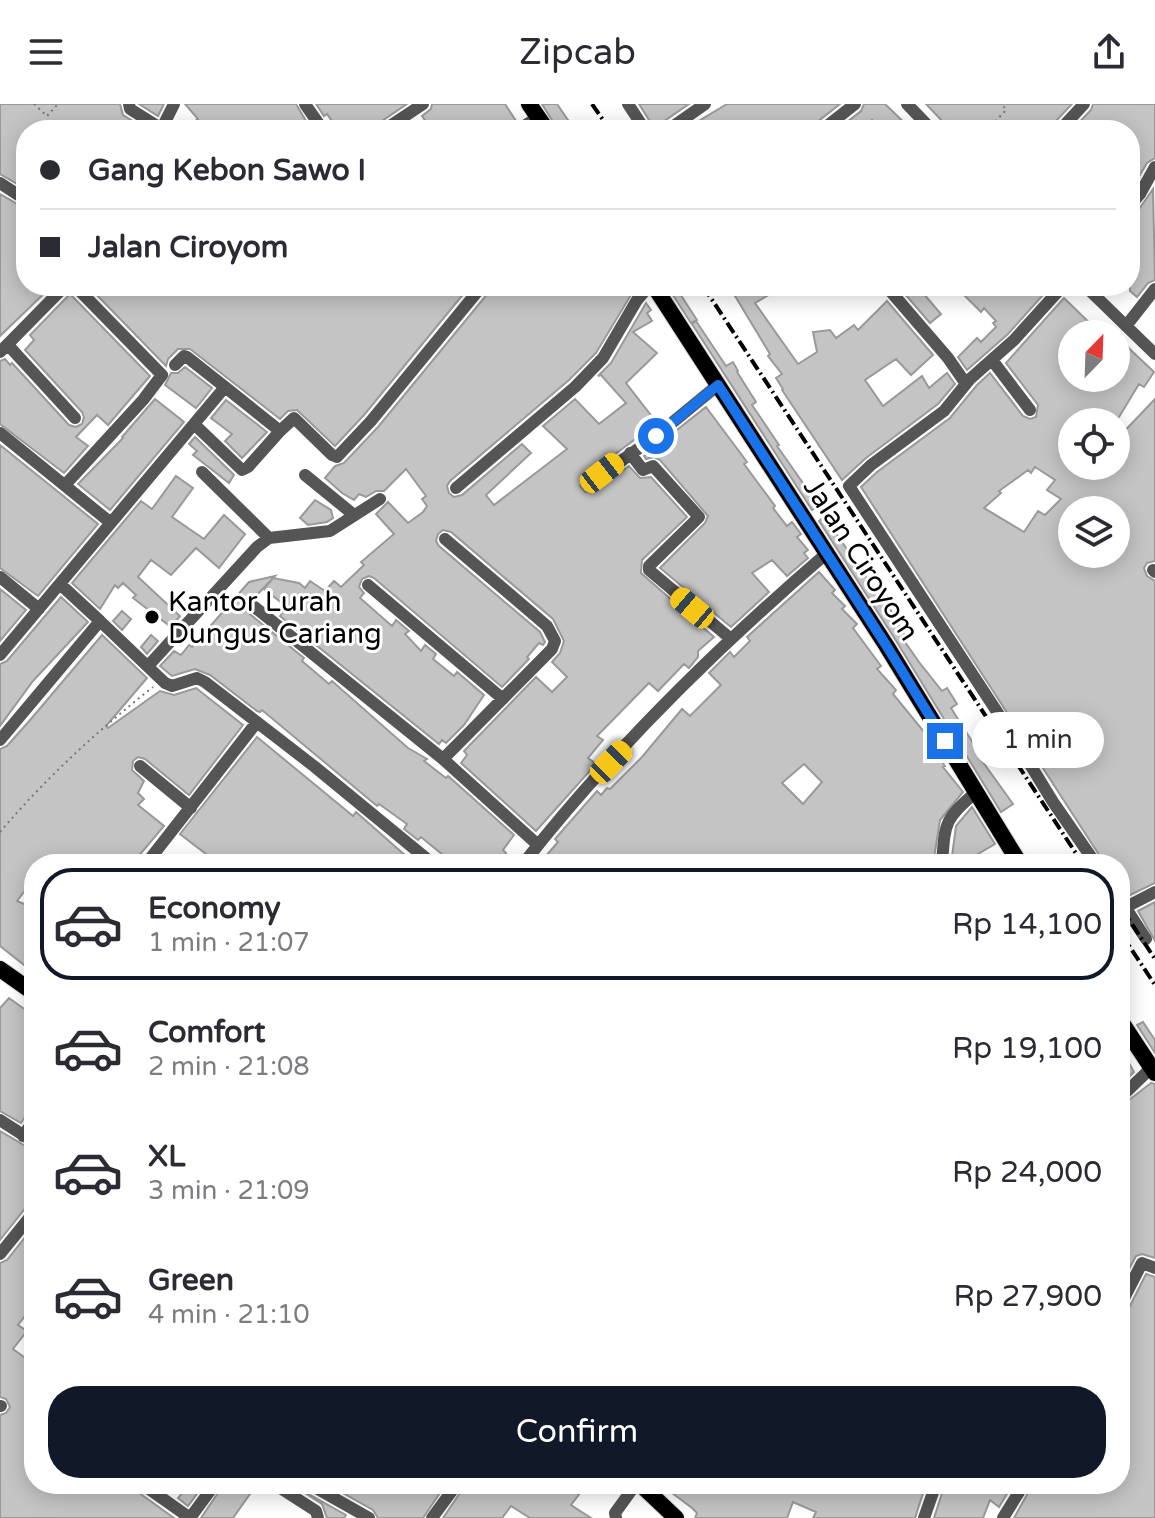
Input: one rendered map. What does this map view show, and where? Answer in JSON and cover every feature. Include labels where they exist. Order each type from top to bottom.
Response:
[{"type":"main road","name":"Jalan Ciroyom","points":[[658,296],[827,553],[1014,854]]},
{"type":"main road","points":[[0,969],[24,986]]},
{"type":"main road","points":[[1130,1035],[1153,1070]]},
{"type":"main road","points":[[649,1494],[676,1518]]},
{"type":"street","points":[[129,104],[130,109],[148,120]]},
{"type":"street","points":[[399,120],[423,104]]},
{"type":"street","points":[[682,120],[705,104]]},
{"type":"street","points":[[835,120],[855,104]]},
{"type":"street","points":[[908,104],[923,120]]},
{"type":"street","points":[[1069,120],[1084,104]]},
{"type":"street","points":[[1140,194],[1155,167]]},
{"type":"street","points":[[1130,321],[1155,289]]},
{"type":"street","points":[[55,296],[4,348],[75,418]]},
{"type":"street","points":[[65,485],[162,376],[85,296]]},
{"type":"street","points":[[194,424],[242,470],[294,418],[337,457],[371,421],[474,296]]},
{"type":"street","points":[[456,488],[575,387],[603,358],[641,296]]},
{"type":"street","points":[[895,296],[948,358],[966,384]]},
{"type":"street","points":[[1055,296],[966,384],[944,411],[871,465],[849,486],[1089,854]]},
{"type":"street","points":[[1095,296],[1120,320]]},
{"type":"street","points":[[1130,330],[1155,354]]},
{"type":"street","points":[[175,365],[187,357],[280,431]]},
{"type":"street","points":[[992,360],[1030,410]]},
{"type":"street","points":[[589,484],[718,385]]},
{"type":"street","points":[[0,655],[225,387]]},
{"type":"street","points":[[0,433],[111,523]]},
{"type":"street","points":[[630,453],[643,470],[653,466],[699,517],[649,566],[649,570],[731,639]]},
{"type":"street","points":[[202,472],[269,538]]},
{"type":"street","points":[[305,475],[354,515]]},
{"type":"street","points":[[148,666],[257,547],[269,538],[330,531],[380,499]]},
{"type":"street","points":[[443,759],[552,649],[555,641],[547,626],[445,539]]},
{"type":"street","points":[[531,854],[611,762],[731,639],[827,553]]},
{"type":"street","points":[[0,577],[39,609]]},
{"type":"street","points":[[60,584],[148,666],[156,682],[172,686],[200,679],[421,854]]},
{"type":"street","points":[[368,585],[503,699]]},
{"type":"street","points":[[252,605],[443,759],[538,845]]},
{"type":"street","points":[[0,740],[100,621]]},
{"type":"street","points":[[154,854],[257,722]]},
{"type":"street","points":[[140,766],[191,808]]},
{"type":"street","points":[[943,854],[946,823],[953,812],[976,792]]},
{"type":"street","points":[[1130,901],[1155,892]]},
{"type":"street","points":[[1130,914],[1146,939]]},
{"type":"street","points":[[1130,1090],[1153,1070]]},
{"type":"street","points":[[0,1120],[24,1136]]},
{"type":"street","points":[[0,1254],[24,1224]]},
{"type":"street","points":[[1130,1286],[1142,1263],[1155,1268]]},
{"type":"street","points":[[156,1494],[190,1518],[208,1494]]},
{"type":"street","points":[[290,1494],[316,1511],[318,1518]]},
{"type":"street","points":[[327,1494],[369,1518]]},
{"type":"street","points":[[432,1518],[450,1494]]},
{"type":"street","points":[[616,1518],[615,1513],[630,1494]]},
{"type":"street","points":[[924,1518],[932,1494]]},
{"type":"street","points":[[1003,1518],[1018,1494]]},
{"type":"path","points":[[34,104],[47,116],[58,104]]},
{"type":"path","points":[[996,120],[1006,110],[1002,104]]},
{"type":"path","points":[[0,832],[39,787],[94,734],[156,682]]},
{"type":"building","points":[[0,104],[120,104],[123,115],[131,120],[16,120],[16,183],[0,174]]},
{"type":"building","points":[[139,104],[164,104],[158,116]]},
{"type":"building","points":[[185,104],[296,104],[305,120],[197,120]]},
{"type":"building","points":[[316,104],[407,104],[383,120],[331,120],[327,114],[324,116]]},
{"type":"building","points":[[432,104],[505,104],[515,120],[425,120],[422,116],[431,109]]},
{"type":"building","points":[[542,104],[557,104],[568,120],[552,120]]},
{"type":"building","points":[[639,104],[689,104],[666,120],[649,120]]},
{"type":"building","points":[[727,104],[840,104],[820,120],[701,120]]},
{"type":"building","points":[[864,104],[885,104],[902,120],[850,120],[861,111]]},
{"type":"building","points":[[926,104],[1072,104],[1057,120],[941,120]]},
{"type":"building","points":[[1093,104],[1155,104],[1155,158],[1147,163],[1140,175],[1140,120],[1082,120]]},
{"type":"building","points":[[1153,189],[1155,280],[1140,293],[1140,208]]},
{"type":"building","points":[[0,194],[16,203],[16,296],[42,296],[0,336]]},
{"type":"building","points":[[68,296],[72,296],[150,376],[108,425],[97,415],[76,437],[88,446],[64,473],[0,424],[0,361],[5,359],[69,425],[76,427],[82,424],[82,412],[25,350],[34,340],[30,335]]},
{"type":"building","points":[[98,296],[462,296],[335,446],[297,410],[288,411],[280,419],[190,349],[178,349],[168,359],[166,366]]},
{"type":"building","points":[[486,296],[630,296],[596,353],[447,486],[454,497],[462,495],[522,444],[531,453],[486,495],[494,505],[567,449],[543,426],[575,399],[599,424],[626,403],[601,375],[598,376],[611,363],[646,303],[651,310],[647,313],[652,321],[633,332],[657,353],[626,383],[657,423],[584,477],[580,486],[585,492],[594,492],[629,466],[640,478],[651,477],[687,517],[642,560],[641,573],[714,637],[698,651],[698,657],[689,668],[684,664],[658,691],[649,683],[597,736],[603,740],[588,758],[596,764],[536,831],[461,763],[467,755],[464,751],[536,677],[552,692],[567,677],[552,662],[560,653],[564,641],[553,619],[451,532],[443,530],[438,534],[436,541],[439,546],[540,632],[545,642],[543,645],[539,643],[527,657],[529,659],[502,687],[374,578],[369,576],[362,579],[359,587],[364,593],[360,598],[392,626],[396,620],[409,631],[405,634],[421,651],[425,645],[436,654],[433,659],[454,676],[457,672],[484,695],[464,725],[446,743],[442,740],[439,744],[280,616],[287,607],[264,589],[273,578],[299,583],[305,588],[310,581],[325,591],[334,581],[341,587],[364,565],[361,562],[394,534],[376,514],[388,502],[408,523],[423,512],[427,506],[422,499],[426,496],[406,469],[384,491],[376,491],[366,497],[359,494],[354,500],[325,478],[378,427]]},
{"type":"building","points":[[673,296],[681,296],[697,320],[691,323]]},
{"type":"building","points":[[735,296],[767,296],[755,303],[798,364],[817,352],[813,332],[830,330],[836,338],[854,325],[858,330],[887,301],[933,355],[911,375],[896,359],[865,380],[883,406],[922,376],[929,388],[947,373],[955,384],[938,404],[842,480],[782,390],[776,378],[782,374],[768,356],[770,354]]},
{"type":"building","points":[[907,296],[926,296],[941,314],[930,323]]},
{"type":"building","points":[[965,296],[1042,296],[1008,334],[967,370],[958,357],[977,338],[981,342],[996,327],[993,323],[996,321],[984,308],[981,312]]},
{"type":"building","points":[[1064,298],[1087,320],[1058,320],[1058,392],[1130,392],[1130,349],[1154,372],[1144,387],[1139,384],[1124,408],[1058,408],[1058,480],[1130,480],[1130,425],[1155,399],[1155,561],[1147,563],[1144,568],[1147,576],[1155,581],[1155,883],[1130,895],[1130,854],[1099,854],[861,487],[950,418],[990,373],[1023,416],[1030,419],[1036,417],[1038,405],[1006,363]]},
{"type":"building","points":[[696,321],[726,366],[733,362],[756,402],[752,405],[819,506],[812,510],[692,324]]},
{"type":"building","points":[[185,367],[212,388],[196,408],[165,385],[171,373],[178,373]]},
{"type":"building","points":[[155,399],[184,422],[110,510],[78,484],[123,438]]},
{"type":"building","points":[[226,400],[267,432],[242,458],[225,441],[232,434],[211,418]]},
{"type":"building","points":[[706,407],[747,462],[744,464],[775,506],[773,508],[787,526],[792,522],[801,534],[797,537],[808,550],[804,553],[808,558],[787,576],[772,560],[752,573],[769,592],[731,627],[660,568],[705,523],[708,516],[660,460],[654,457],[646,459],[644,456]]},
{"type":"building","points":[[195,437],[234,475],[229,483],[193,455],[197,451],[189,444]]},
{"type":"building","points":[[0,445],[98,524],[38,596],[0,568]]},
{"type":"building","points":[[176,476],[193,488],[172,517],[204,539],[224,515],[245,534],[219,568],[196,548],[171,575],[151,560],[138,577],[180,616],[171,627],[133,598],[136,595],[123,583],[118,588],[115,585],[100,609],[72,583],[141,501],[152,509]]},
{"type":"building","points":[[315,500],[331,510],[333,518],[308,525],[300,518]]},
{"type":"building","points":[[828,514],[834,523],[831,526],[880,597],[882,595],[906,637],[903,639],[942,691],[947,688],[957,704],[951,708],[980,758],[1013,804],[1001,812],[819,521]]},
{"type":"building","points":[[819,572],[835,590],[832,593],[845,606],[842,609],[857,624],[853,628],[881,666],[877,669],[896,690],[893,694],[934,744],[931,746],[943,767],[963,792],[940,820],[935,854],[548,854],[558,842],[555,839],[597,791],[601,795],[607,788],[610,789],[682,709],[690,716],[721,685],[709,673],[730,652],[734,657],[750,641],[747,637]],"holes":[[[804,764],[822,782],[803,804],[782,783]]]},
{"type":"building","points":[[275,576],[255,597],[246,599],[243,604],[246,611],[304,658],[302,661],[329,684],[332,681],[408,748],[427,759],[424,761],[446,778],[448,776],[514,835],[503,850],[505,854],[442,854],[421,837],[418,840],[404,829],[407,824],[379,804],[377,806],[262,710],[257,711],[210,675],[195,669],[172,676],[160,666],[174,651],[181,655],[189,645],[192,647],[249,582]]},
{"type":"building","points":[[0,589],[26,610],[0,641]]},
{"type":"building","points":[[61,597],[88,622],[33,681],[0,726],[0,664],[7,661]]},
{"type":"building","points":[[122,611],[131,619],[122,630],[113,621]]},
{"type":"building","points":[[102,635],[147,678],[106,726],[108,728],[160,691],[174,695],[196,688],[243,725],[189,795],[145,759],[138,757],[133,761],[132,770],[144,781],[138,793],[144,799],[138,805],[164,826],[140,854],[24,854],[24,892],[17,901],[24,904],[24,965],[0,946],[0,749],[7,746]]},
{"type":"building","points":[[151,635],[158,641],[147,654],[141,647]]},
{"type":"building","points":[[257,737],[353,816],[356,812],[404,854],[206,854],[180,834]]},
{"type":"building","points":[[972,807],[995,844],[978,854],[952,854],[956,826]]},
{"type":"building","points":[[1155,902],[1155,941],[1138,911]]},
{"type":"building","points":[[9,998],[24,1009],[24,1118],[21,1123],[0,1111],[0,1008]]},
{"type":"building","points":[[1143,1022],[1155,1040],[1155,1053],[1137,1025]]},
{"type":"building","points":[[1151,1083],[1155,1084],[1155,1258],[1142,1254],[1136,1256],[1130,1267],[1130,1099]]},
{"type":"building","points":[[0,1131],[24,1145],[24,1210],[0,1240]]},
{"type":"building","points":[[24,1239],[24,1317],[18,1325],[24,1329],[24,1335],[13,1349],[24,1357],[24,1494],[141,1494],[174,1518],[0,1518],[0,1415],[10,1407],[6,1399],[0,1397],[0,1263],[7,1260]]},
{"type":"building","points":[[1146,1274],[1155,1277],[1155,1518],[1014,1518],[1027,1494],[1130,1494],[1130,1306]]},
{"type":"building","points":[[181,1494],[197,1494],[188,1506],[178,1498]]},
{"type":"building","points":[[217,1494],[250,1494],[233,1518],[201,1518]]},
{"type":"building","points":[[306,1494],[346,1515],[344,1518],[327,1518],[322,1504]]},
{"type":"building","points":[[345,1494],[439,1494],[423,1518],[378,1518],[373,1510]]},
{"type":"building","points":[[459,1494],[579,1494],[571,1505],[591,1518],[530,1518],[511,1506],[502,1518],[443,1518]]},
{"type":"building","points":[[673,1494],[923,1494],[915,1518],[813,1518],[816,1512],[793,1502],[787,1518],[695,1518],[697,1513]]},
{"type":"building","points":[[942,1494],[1007,1494],[999,1507],[990,1500],[983,1518],[934,1518]]},
{"type":"railway","points":[[592,104],[603,120]]},
{"type":"railway","points":[[710,296],[1076,854]]},
{"type":"railway","points":[[1130,921],[1155,959]]},
{"type":"railway","points":[[1130,947],[1155,985]]},
{"type":"place","name":"Kantor Lurah Dungus Cariang","points":[[152,617]]},
{"type":"route","points":[[656,436],[718,385],[945,741]]}]
